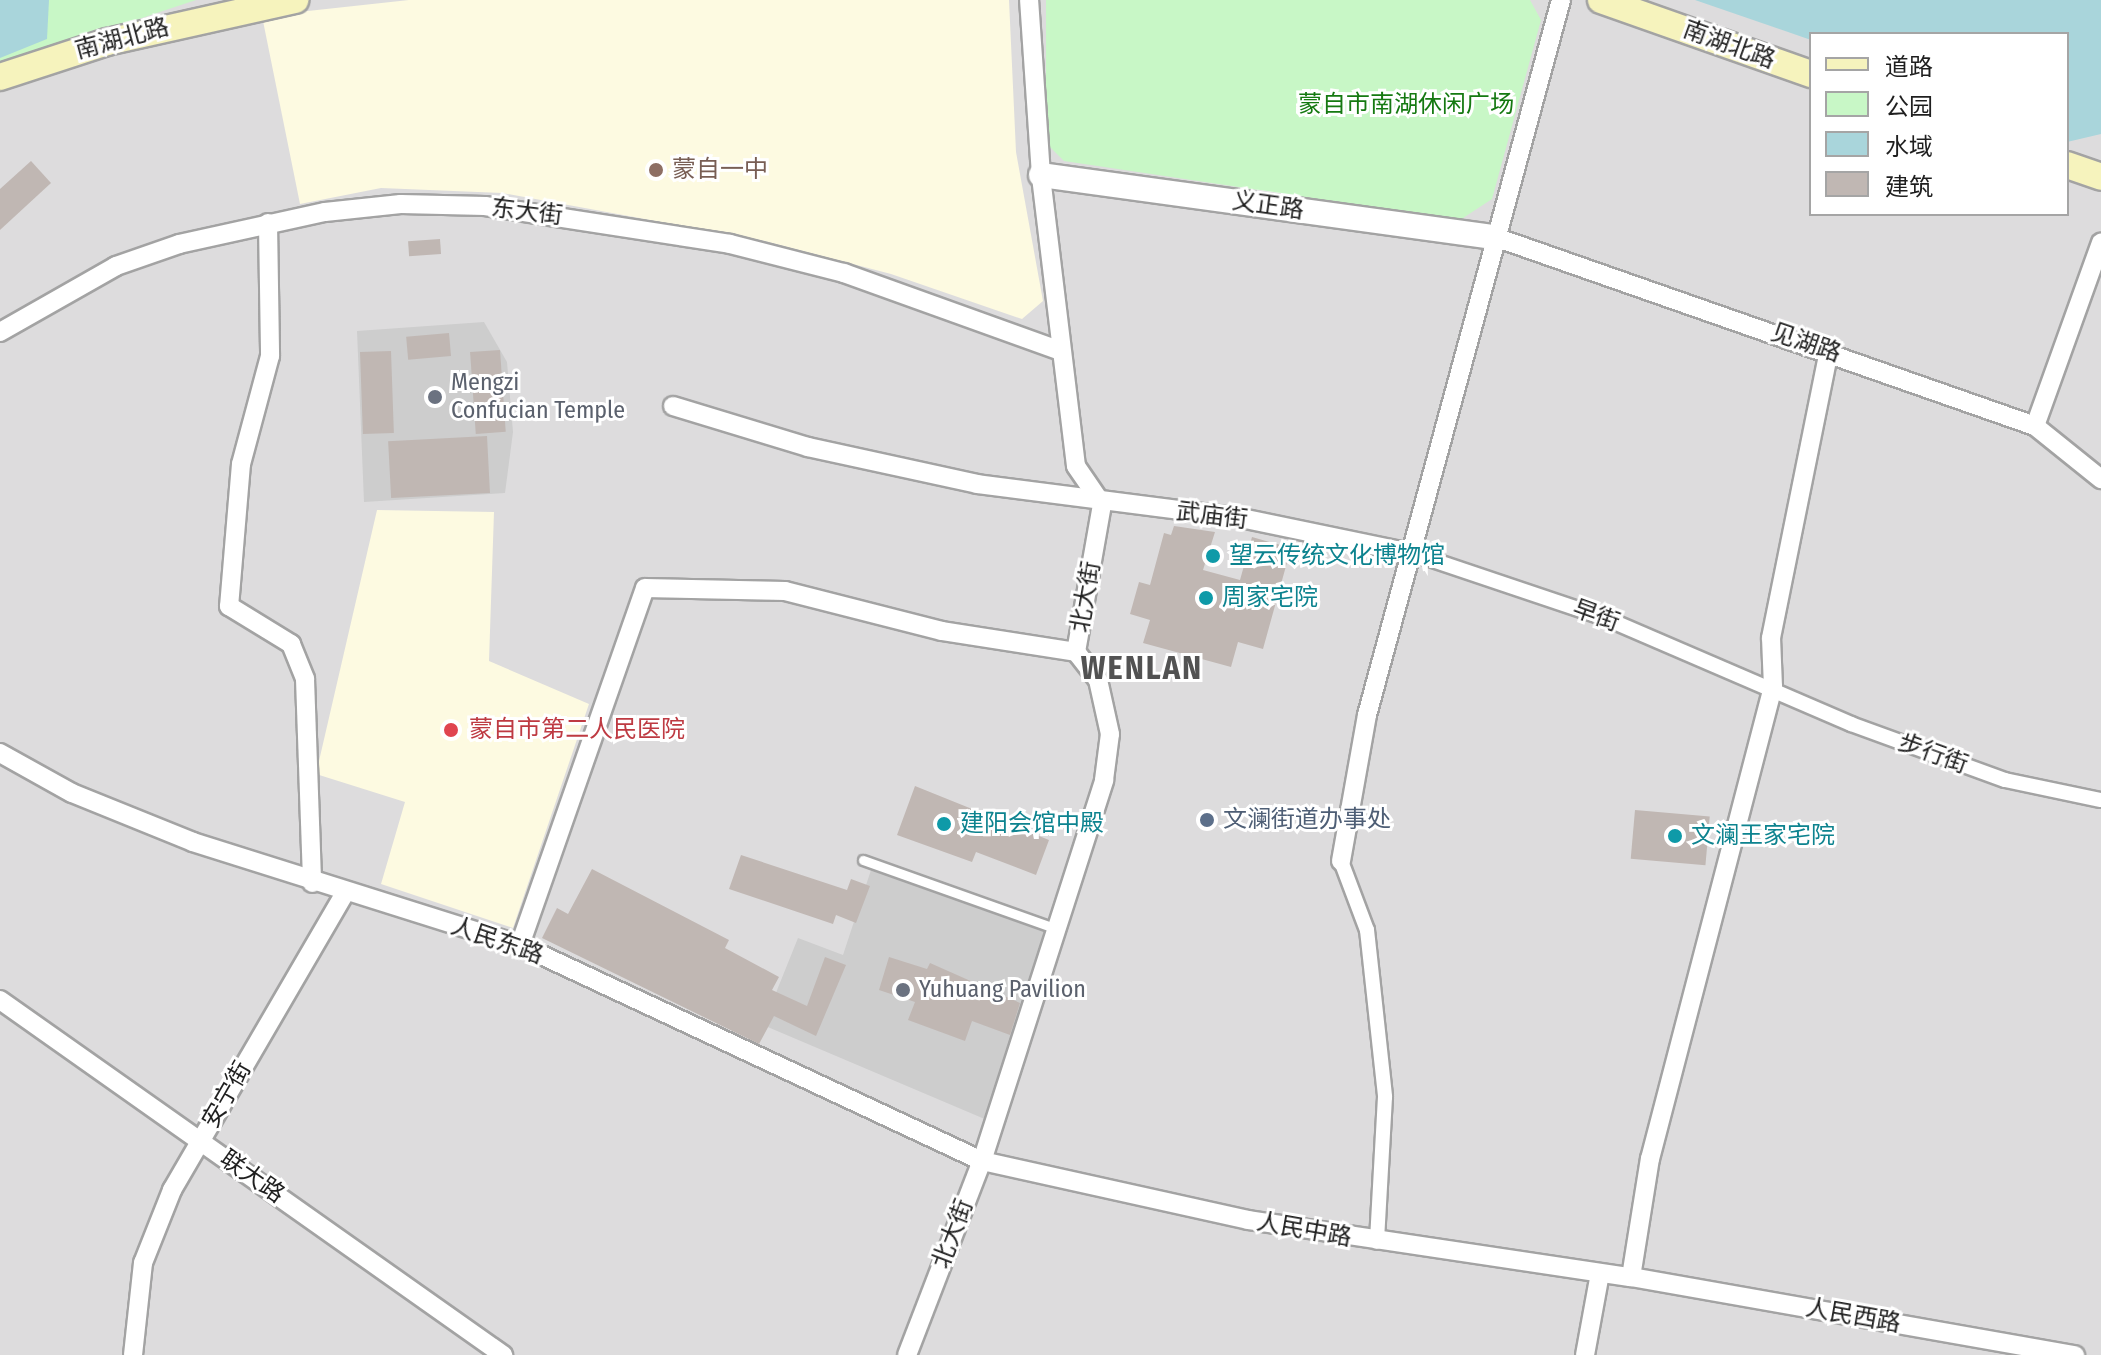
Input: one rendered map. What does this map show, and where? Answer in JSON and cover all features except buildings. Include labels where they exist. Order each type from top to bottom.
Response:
[{"type":"main road","name":"南湖北路","points":[[0,77],[107,42],[295,0]]},
{"type":"main road","name":"南湖北路","points":[[1601,0],[1809,73]]},
{"type":"main road","points":[[2069,166],[2101,177]]},
{"type":"street","points":[[1029,0],[1041,175],[1076,466],[1102,504]]},
{"type":"street","points":[[1377,1242],[1385,1097],[1367,930],[1341,861],[1367,715],[1415,554],[1495,237],[1561,0]]},
{"type":"street","name":"义正路","points":[[1041,175],[1495,237]]},
{"type":"street","name":"东大街","points":[[0,332],[116,266],[268,223],[401,204],[485,206],[608,222],[844,273],[1061,351]]},
{"type":"street","points":[[268,223],[270,356],[241,464],[229,606],[291,644],[305,679],[312,883]]},
{"type":"street","name":"见湖路","points":[[1495,237],[1829,350],[2035,426],[2101,479]]},
{"type":"street","points":[[2035,426],[2101,243]]},
{"type":"street","points":[[1631,1277],[1650,1159],[1773,687],[1771,638],[1829,350]]},
{"type":"street","name":"武庙街","points":[[673,406],[808,447],[1102,504],[1236,517],[1415,554]]},
{"type":"street","name":"北大街","points":[[907,1355],[982,1161],[1054,928],[1104,780],[1110,734],[1098,680],[1076,652],[1102,504]]},
{"type":"street","name":"早街","points":[[1415,554],[1605,618],[1773,687]]},
{"type":"street","points":[[520,945],[645,588],[785,591],[942,631],[1076,652]]},
{"type":"street","name":"步行街","points":[[1773,687],[1851,724],[2005,780],[2101,800]]},
{"type":"street","name":"人民东路","points":[[0,753],[86,798],[312,883],[520,945],[982,1161]]},
{"type":"street","name":"安宁街","points":[[133,1355],[143,1263],[200,1141],[344,894]]},
{"type":"street","name":"联大路","points":[[0,1000],[503,1355]]},
{"type":"street","name":"人民中路","points":[[982,1161],[1377,1242],[1631,1277]]},
{"type":"street","points":[[1585,1355],[1600,1273]]},
{"type":"street","name":"人民西路","points":[[1631,1277],[2075,1355]]},
{"type":"lane","points":[[863,860],[1054,928]]},
{"type":"shaded area","points":[[0,0],[2101,0],[2101,1355],[0,1355]]},
{"type":"shaded area","name":"蒙自一中","points":[[409,0],[1009,0],[1016,152],[1043,301],[1022,319],[891,274],[765,241],[502,193],[381,188],[300,204],[262,16]]},
{"type":"shaded area","name":"Mengzi Confucian Temple","points":[[484,322],[507,362],[513,432],[505,493],[364,502],[357,331]]},
{"type":"shaded area","name":"蒙自市第二人民医院","points":[[377,510],[494,512],[489,661],[589,704],[513,928],[381,884],[405,802],[316,774]]},
{"type":"shaded area","name":"Yuhuang Pavilion","points":[[871,870],[1048,933],[987,1120],[763,1025],[798,938],[843,955]]},
{"type":"green space","points":[[0,0],[196,0],[0,65]]},
{"type":"green space","name":"蒙自市南湖休闲广场","points":[[1046,0],[1530,0],[1541,20],[1492,199],[1460,220],[1064,161],[1046,143]]},
{"type":"water","points":[[0,0],[49,0],[47,39],[0,58]]},
{"type":"water","points":[[1695,0],[2101,0],[2101,134],[2069,142],[2069,32],[1809,32],[1809,39]]},
{"type":"place","name":"蒙自一中","points":[[656,170]]},
{"type":"place","name":"Mengzi Confucian Temple","points":[[435,397]]},
{"type":"place","name":"望云传统文化博物馆","points":[[1213,556]]},
{"type":"place","name":"周家宅院","points":[[1206,598]]},
{"type":"place","name":"蒙自市第二人民医院","points":[[451,730]]},
{"type":"place","name":"文澜街道办事处","points":[[1207,820]]},
{"type":"place","name":"建阳会馆中殿","points":[[944,824]]},
{"type":"place","name":"文澜王家宅院","points":[[1675,836]]},
{"type":"place","name":"Yuhuang Pavilion","points":[[903,990]]},
{"type":"district","name":"WENLAN","points":[[1142,668]]}]
